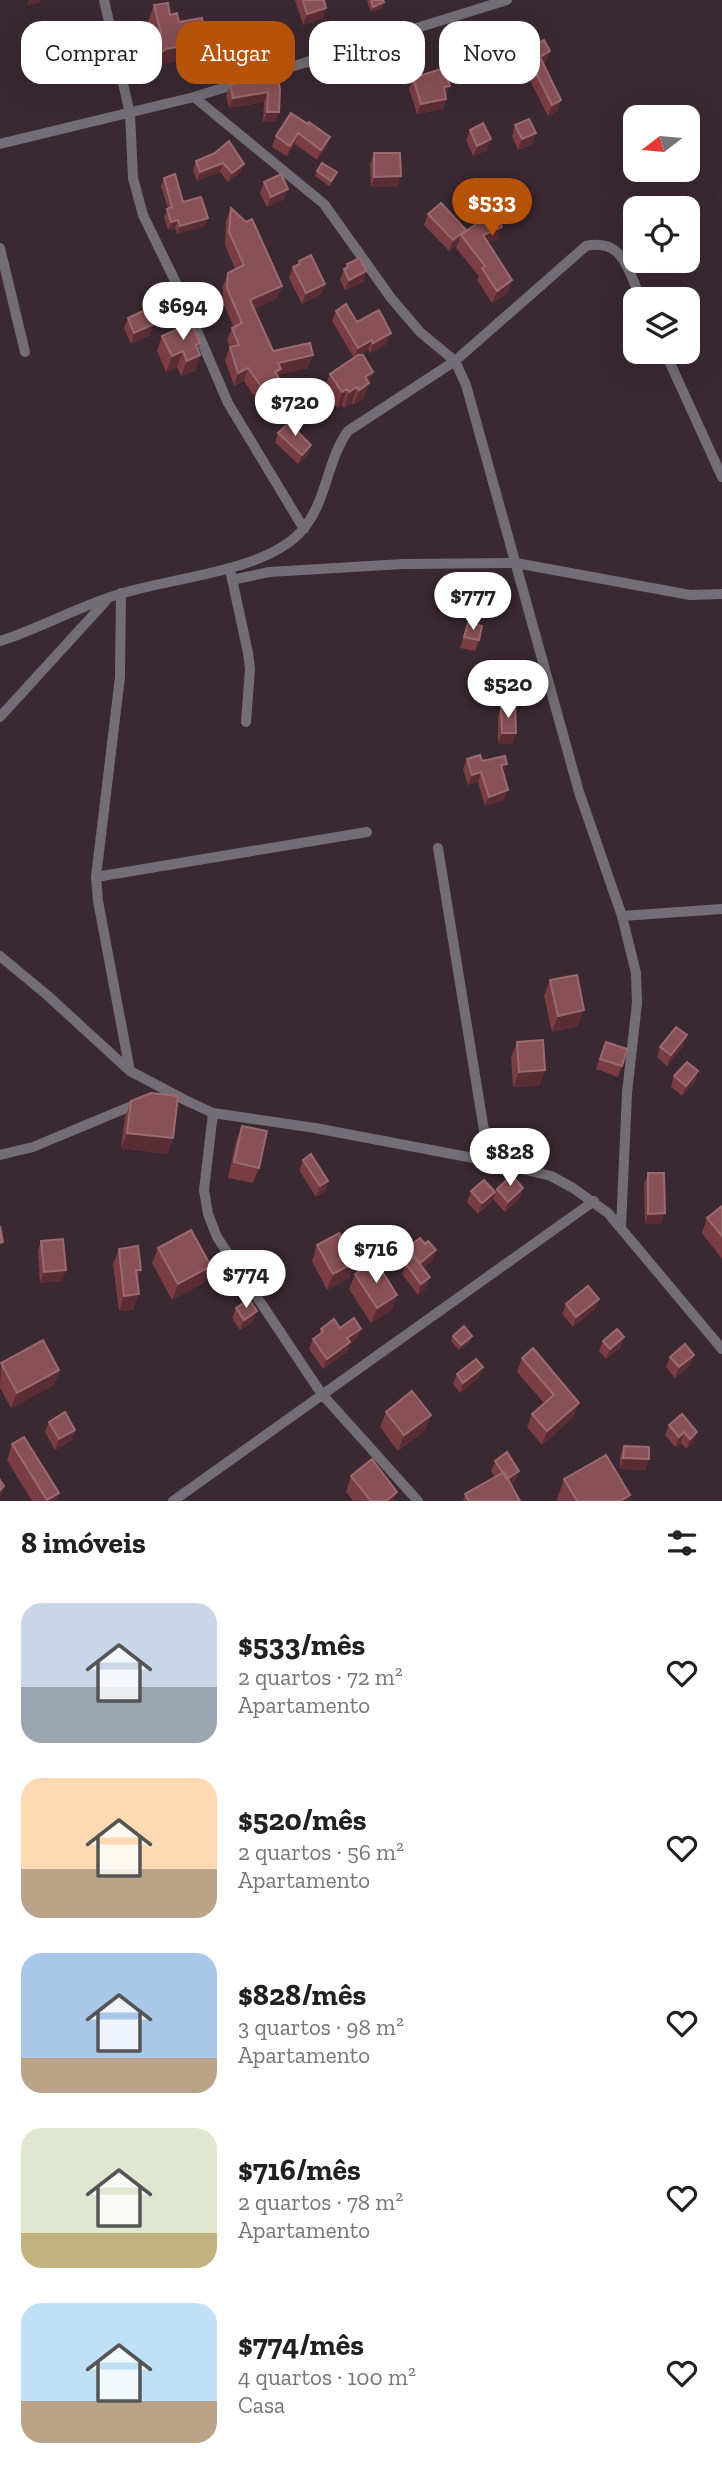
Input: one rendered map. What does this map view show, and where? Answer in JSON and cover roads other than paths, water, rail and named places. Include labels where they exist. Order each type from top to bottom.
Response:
[{"type":"street","points":[[104,0],[130,114],[132,178],[143,215],[228,403],[304,530]]},
{"type":"street","points":[[0,144],[194,97],[507,0]]},
{"type":"street","points":[[194,97],[324,204],[391,298],[420,332],[455,361],[466,385],[579,792],[622,916],[636,973],[637,1003],[627,1093],[621,1228]]},
{"type":"street","points":[[0,642],[121,593],[230,568],[263,557],[294,539],[304,530],[314,513],[339,444],[348,431],[455,361],[586,246],[611,246],[621,256],[635,287]]},
{"type":"street","points":[[0,248],[25,352]]},
{"type":"street","points":[[670,364],[722,477]]},
{"type":"street","points":[[232,580],[280,571],[403,564],[516,563],[690,595],[722,594]]},
{"type":"street","points":[[230,568],[250,668],[246,722]]},
{"type":"street","points":[[121,593],[120,677],[96,877],[98,901],[130,1071]]},
{"type":"street","points":[[0,717],[110,597]]},
{"type":"street","points":[[96,877],[367,832]]},
{"type":"street","points":[[438,848],[489,1161]]},
{"type":"street","points":[[622,916],[722,909]]},
{"type":"street","points":[[0,956],[130,1071],[214,1113],[315,1128],[489,1161],[551,1176],[594,1201],[621,1228],[722,1349]]},
{"type":"street","points":[[0,1155],[33,1147],[166,1091]]},
{"type":"street","points":[[214,1113],[204,1190],[208,1214],[217,1237],[321,1394],[418,1501]]},
{"type":"street","points":[[173,1501],[594,1201]]}]
